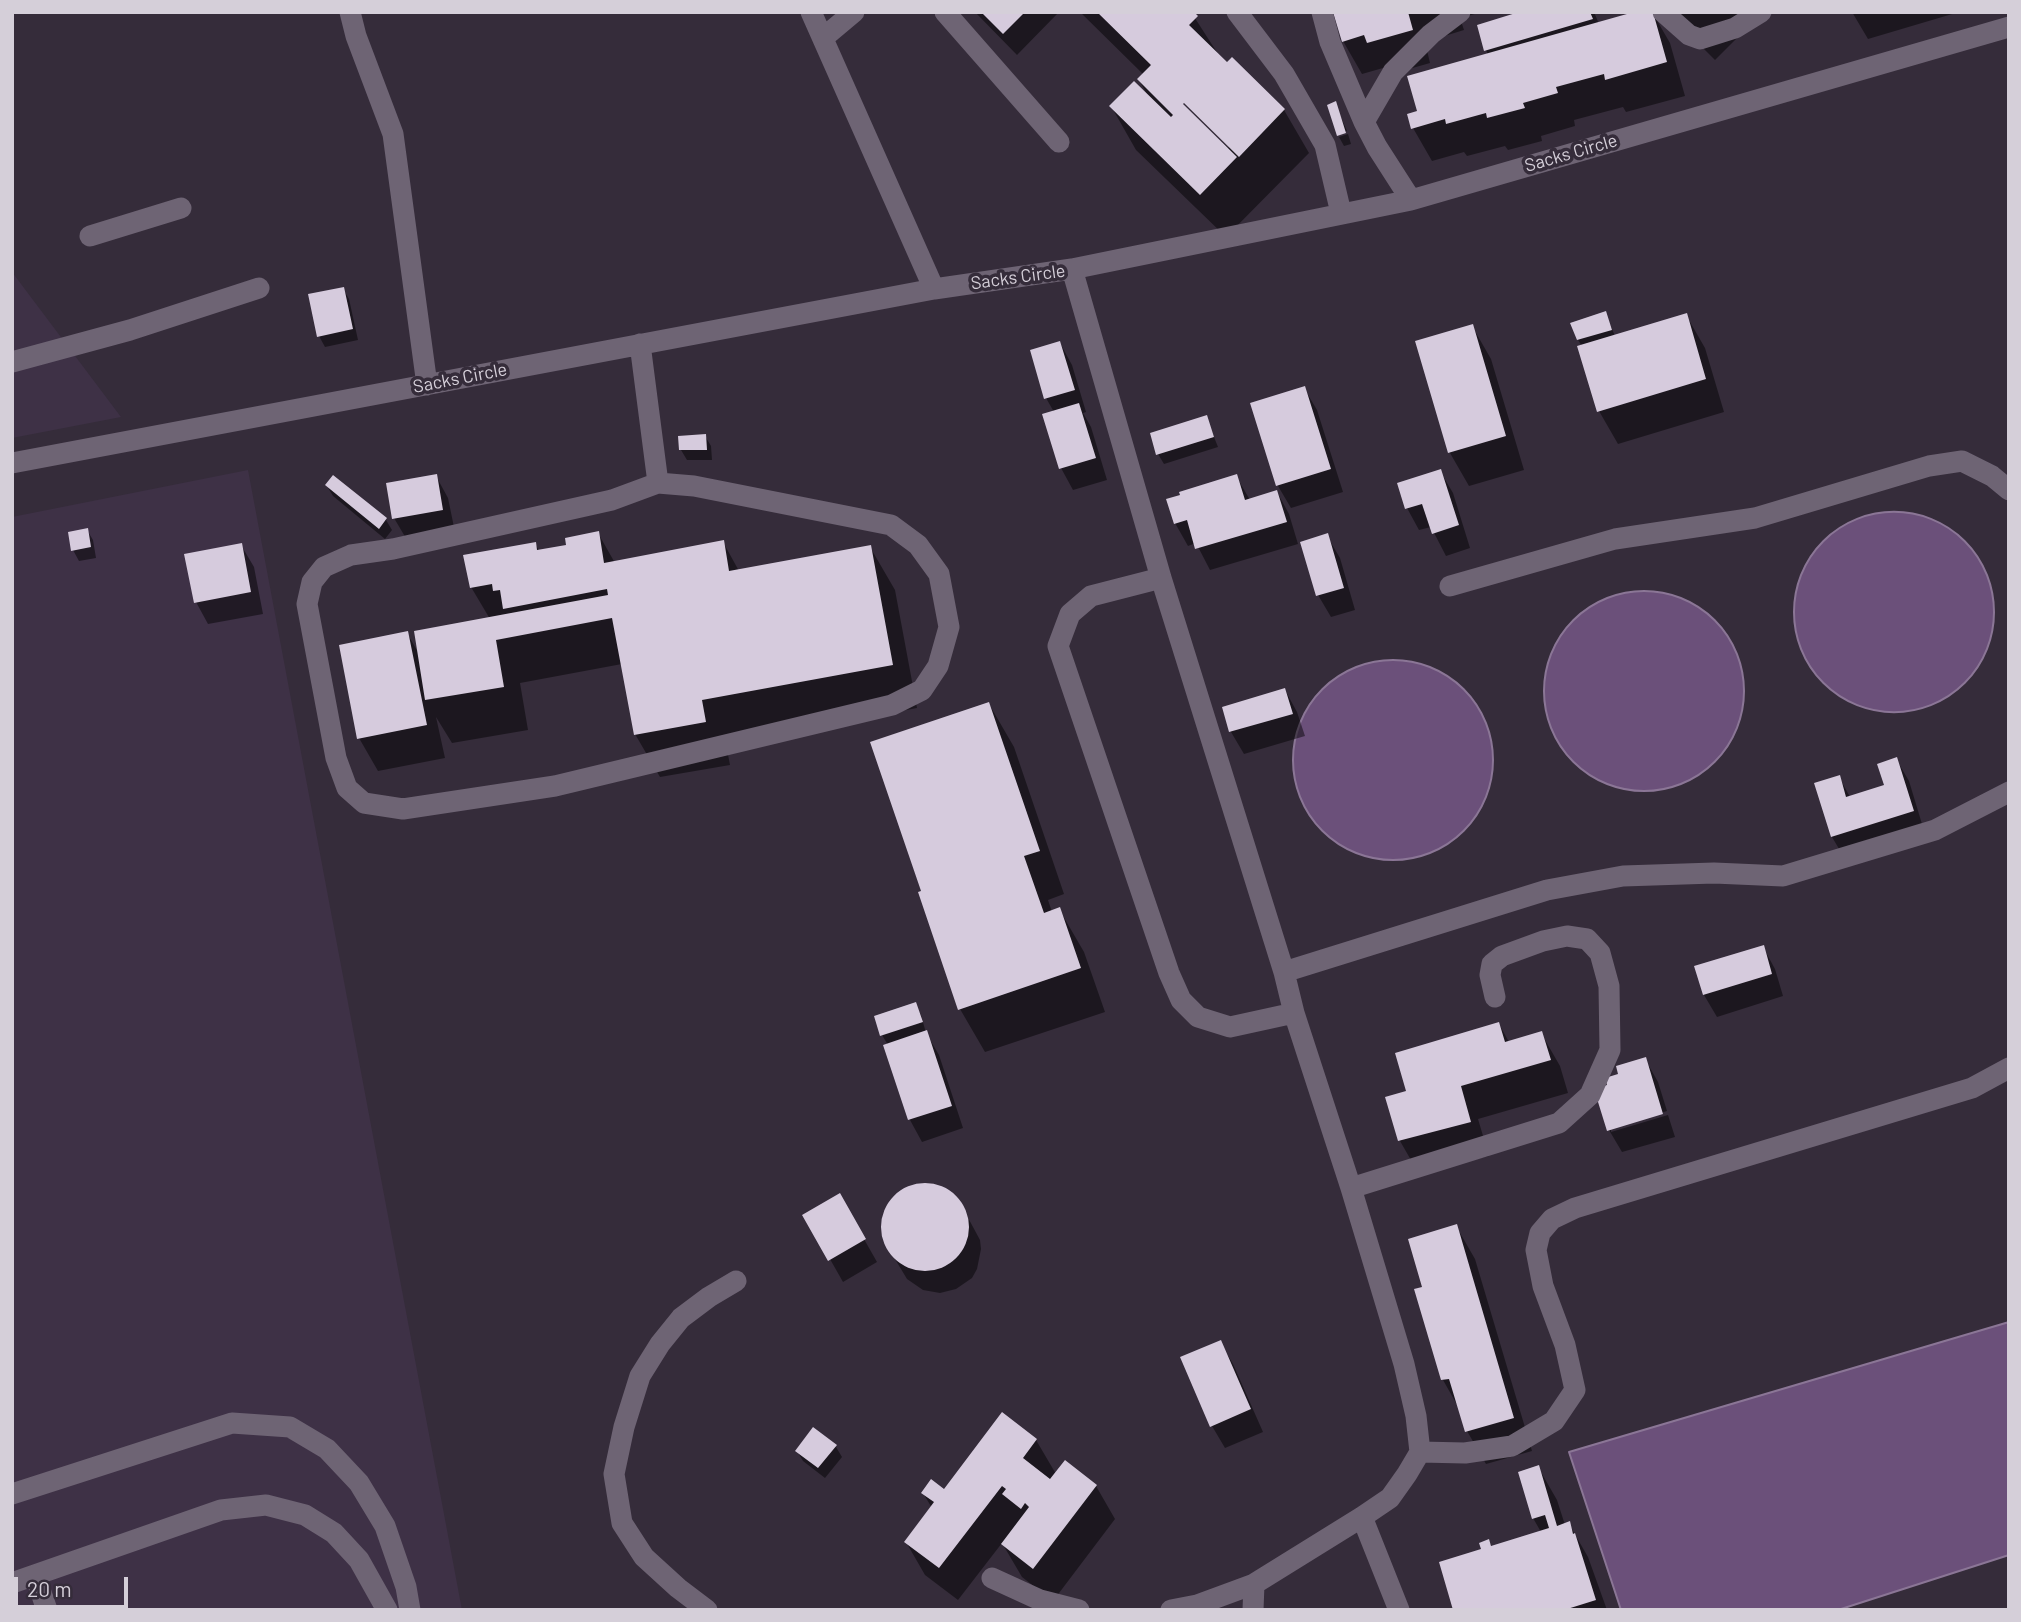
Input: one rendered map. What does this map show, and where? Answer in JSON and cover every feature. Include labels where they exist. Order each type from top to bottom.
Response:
[{"type":"lane","points":[[349,12],[393,134],[427,385]]},
{"type":"lane","points":[[811,12],[934,289]]},
{"type":"lane","points":[[823,38],[854,12]]},
{"type":"lane","points":[[945,12],[1059,142]]},
{"type":"lane","points":[[1237,12],[1284,74],[1325,145],[1341,213]]},
{"type":"lane","points":[[1322,12],[1329,42],[1364,122],[1411,200]]},
{"type":"lane","points":[[1364,122],[1393,72],[1431,34],[1460,12]]},
{"type":"lane","points":[[1663,12],[1689,35],[1700,39],[1735,28],[1761,12]]},
{"type":"lane","name":"Sacks Circle","points":[[12,463],[934,289],[1072,270],[1411,200],[2009,27]]},
{"type":"lane","points":[[90,236],[181,208]]},
{"type":"lane","points":[[1072,270],[1161,578],[1404,1364],[1416,1416],[1420,1452],[1390,1498],[1362,1517],[1254,1584],[1197,1605],[1171,1610]]},
{"type":"lane","points":[[12,362],[130,330],[259,288]]},
{"type":"lane","points":[[640,344],[659,483]]},
{"type":"lane","points":[[1450,586],[1615,539],[1755,518],[1929,466],[1962,461],[1993,476],[2009,490]]},
{"type":"lane","points":[[659,483],[694,486],[891,524],[918,545],[939,574],[949,627],[938,666],[922,690],[892,705],[555,786],[403,809],[364,803],[347,788],[336,758],[307,604],[312,582],[324,567],[351,555],[393,549],[612,500],[659,483]]},
{"type":"lane","points":[[1161,578],[1091,596],[1070,614],[1058,646],[1169,974],[1181,1000],[1198,1017],[1230,1027],[1294,1013]]},
{"type":"lane","points":[[1284,972],[1560,887],[1623,876],[1714,873],[1783,876],[1935,830],[2009,792]]},
{"type":"lane","points":[[1351,1188],[1559,1123],[1590,1095],[1610,1050],[1610,1012],[1609,986],[1600,953],[1587,939],[1567,936],[1543,941],[1502,956],[1492,964],[1490,975],[1495,997]]},
{"type":"lane","points":[[1420,1452],[1465,1453],[1512,1446],[1554,1421],[1575,1390],[1565,1345],[1543,1286],[1536,1250],[1540,1233],[1552,1219],[1575,1208],[1972,1088],[2009,1068]]},
{"type":"lane","points":[[707,1610],[644,1557],[622,1523],[614,1474],[624,1427],[640,1376],[660,1344],[681,1318],[736,1280]]},
{"type":"lane","points":[[12,1494],[232,1423],[290,1427],[327,1449],[359,1483],[385,1526],[406,1587],[410,1610]]},
{"type":"lane","points":[[12,1583],[221,1510],[266,1505],[305,1515],[334,1533],[359,1560],[387,1610]]},
{"type":"lane","points":[[1362,1517],[1399,1610]]},
{"type":"lane","points":[[35,1575],[47,1610]]},
{"type":"lane","points":[[992,1578],[1040,1600],[1079,1610]]},
{"type":"lane","points":[[1253,1610],[1254,1584]]},
{"type":"shaded area","points":[[12,272],[121,417],[12,438]]},
{"type":"shaded area","points":[[248,470],[462,1610],[12,1610],[12,517]]},
{"type":"shaded area","points":[[1894,512],[1914,514],[1932,520],[1965,541],[1986,574],[1992,592],[1992,632],[1986,650],[1965,683],[1932,704],[1914,710],[1894,712],[1874,710],[1856,704],[1823,683],[1802,650],[1796,632],[1794,612],[1796,592],[1802,574],[1823,541],[1856,520],[1874,514]]},
{"type":"shaded area","points":[[1644,591],[1664,593],[1682,599],[1715,620],[1736,653],[1742,671],[1742,711],[1736,729],[1715,762],[1682,783],[1664,789],[1644,791],[1624,789],[1606,783],[1573,762],[1552,729],[1546,711],[1544,691],[1546,671],[1552,653],[1573,620],[1606,599],[1624,593]]},
{"type":"shaded area","points":[[1393,660],[1413,662],[1431,668],[1464,689],[1485,722],[1491,740],[1491,780],[1485,798],[1464,831],[1431,852],[1413,858],[1393,860],[1373,858],[1355,852],[1322,831],[1301,798],[1295,780],[1293,760],[1295,740],[1301,722],[1322,689],[1355,668],[1373,662]]},
{"type":"shaded area","points":[[2009,1322],[2009,1555],[1838,1610],[1621,1610],[1569,1452]]},
{"type":"building","points":[[981,12],[1025,12],[1003,34]]},
{"type":"building","points":[[1097,12],[1194,12],[1198,16],[1189,25],[1227,62],[1232,57],[1285,109],[1239,157],[1183,104],[1237,157],[1200,195],[1109,106],[1134,81],[1171,117],[1173,115],[1137,79],[1151,65]]},
{"type":"building","points":[[1333,12],[1408,12],[1413,30],[1367,43],[1364,35],[1342,42]]},
{"type":"building","points":[[1519,12],[1590,12],[1593,19],[1484,51],[1477,25]]},
{"type":"building","points":[[1634,12],[1653,12],[1667,62],[1605,80],[1604,74],[1556,87],[1558,93],[1523,103],[1525,108],[1487,118],[1486,113],[1446,124],[1445,119],[1411,129],[1407,114],[1417,111],[1407,76]]},
{"type":"building","points":[[1336,101],[1346,133],[1337,136],[1327,105]]},
{"type":"building","points":[[344,287],[353,329],[317,337],[308,294]]},
{"type":"building","points":[[1606,311],[1612,330],[1577,340],[1570,323]]},
{"type":"building","points":[[1687,313],[1706,379],[1597,412],[1577,346]]},
{"type":"building","points":[[1473,324],[1506,436],[1448,453],[1415,341]]},
{"type":"building","points":[[1060,341],[1075,390],[1044,399],[1030,350]]},
{"type":"building","points":[[1305,386],[1331,469],[1276,486],[1250,403]]},
{"type":"building","points":[[1079,403],[1096,458],[1059,469],[1042,414]]},
{"type":"building","points":[[1207,415],[1214,437],[1156,455],[1150,433]]},
{"type":"building","points":[[706,434],[707,450],[679,450],[678,436]]},
{"type":"building","points":[[1441,469],[1459,525],[1432,534],[1422,504],[1405,509],[1397,483]]},
{"type":"building","points":[[437,474],[443,510],[392,519],[386,483]]},
{"type":"building","points":[[1237,474],[1245,500],[1277,490],[1287,522],[1195,549],[1187,520],[1174,524],[1166,499],[1180,495],[1179,492]]},
{"type":"building","points":[[333,475],[387,518],[379,529],[325,485]]},
{"type":"building","points":[[88,528],[91,547],[71,551],[68,532]]},
{"type":"building","points":[[599,531],[604,563],[724,540],[729,571],[871,545],[893,665],[702,700],[706,722],[634,735],[612,618],[496,640],[504,687],[425,700],[414,631],[608,595],[607,589],[503,609],[500,590],[493,591],[492,584],[470,588],[463,555],[536,542],[537,550],[566,545],[565,538]]},
{"type":"building","points":[[1328,533],[1344,588],[1316,596],[1300,542]]},
{"type":"building","points":[[242,543],[251,592],[194,603],[184,554]]},
{"type":"building","points":[[408,631],[427,725],[357,739],[339,645]]},
{"type":"building","points":[[1285,688],[1293,714],[1229,732],[1222,707]]},
{"type":"building","points":[[989,702],[1040,851],[1024,856],[1044,913],[1060,907],[1081,968],[958,1010],[870,742]]},
{"type":"building","points":[[1897,757],[1914,811],[1831,837],[1814,783],[1840,775],[1846,797],[1884,785],[1877,764]]},
{"type":"building","points":[[1764,945],[1772,974],[1703,995],[1694,966]]},
{"type":"building","points":[[916,1002],[923,1022],[880,1036],[874,1016]]},
{"type":"building","points":[[1499,1022],[1505,1042],[1542,1031],[1551,1060],[1461,1086],[1471,1122],[1398,1141],[1385,1097],[1406,1091],[1395,1053]]},
{"type":"building","points":[[927,1030],[952,1106],[908,1120],[883,1045]]},
{"type":"building","points":[[1646,1057],[1663,1114],[1607,1131],[1594,1089],[1607,1085],[1605,1078],[1618,1074],[1616,1066]]},
{"type":"building","points":[[916,1183],[934,1183],[950,1190],[962,1202],[969,1218],[969,1236],[962,1252],[950,1264],[934,1271],[916,1271],[900,1264],[888,1252],[881,1236],[881,1218],[888,1202],[900,1190]]},
{"type":"building","points":[[840,1193],[866,1239],[828,1261],[802,1215]]},
{"type":"building","points":[[1457,1224],[1514,1418],[1465,1432],[1449,1379],[1441,1380],[1414,1289],[1422,1287],[1408,1239]]},
{"type":"building","points":[[1221,1340],[1251,1409],[1210,1427],[1180,1357]]},
{"type":"building","points":[[1002,1412],[1037,1439],[1023,1458],[1050,1479],[1065,1460],[1097,1485],[1033,1569],[1001,1544],[1029,1507],[1025,1503],[1021,1509],[1002,1494],[1006,1489],[1002,1486],[939,1568],[904,1542],[934,1502],[921,1493],[931,1479],[944,1489]]},
{"type":"building","points":[[813,1427],[837,1445],[818,1468],[795,1451]]},
{"type":"building","points":[[1539,1465],[1557,1526],[1570,1521],[1596,1600],[1564,1610],[1453,1610],[1439,1562],[1481,1549],[1479,1543],[1489,1539],[1491,1546],[1549,1528],[1545,1515],[1532,1519],[1518,1472]]}]
